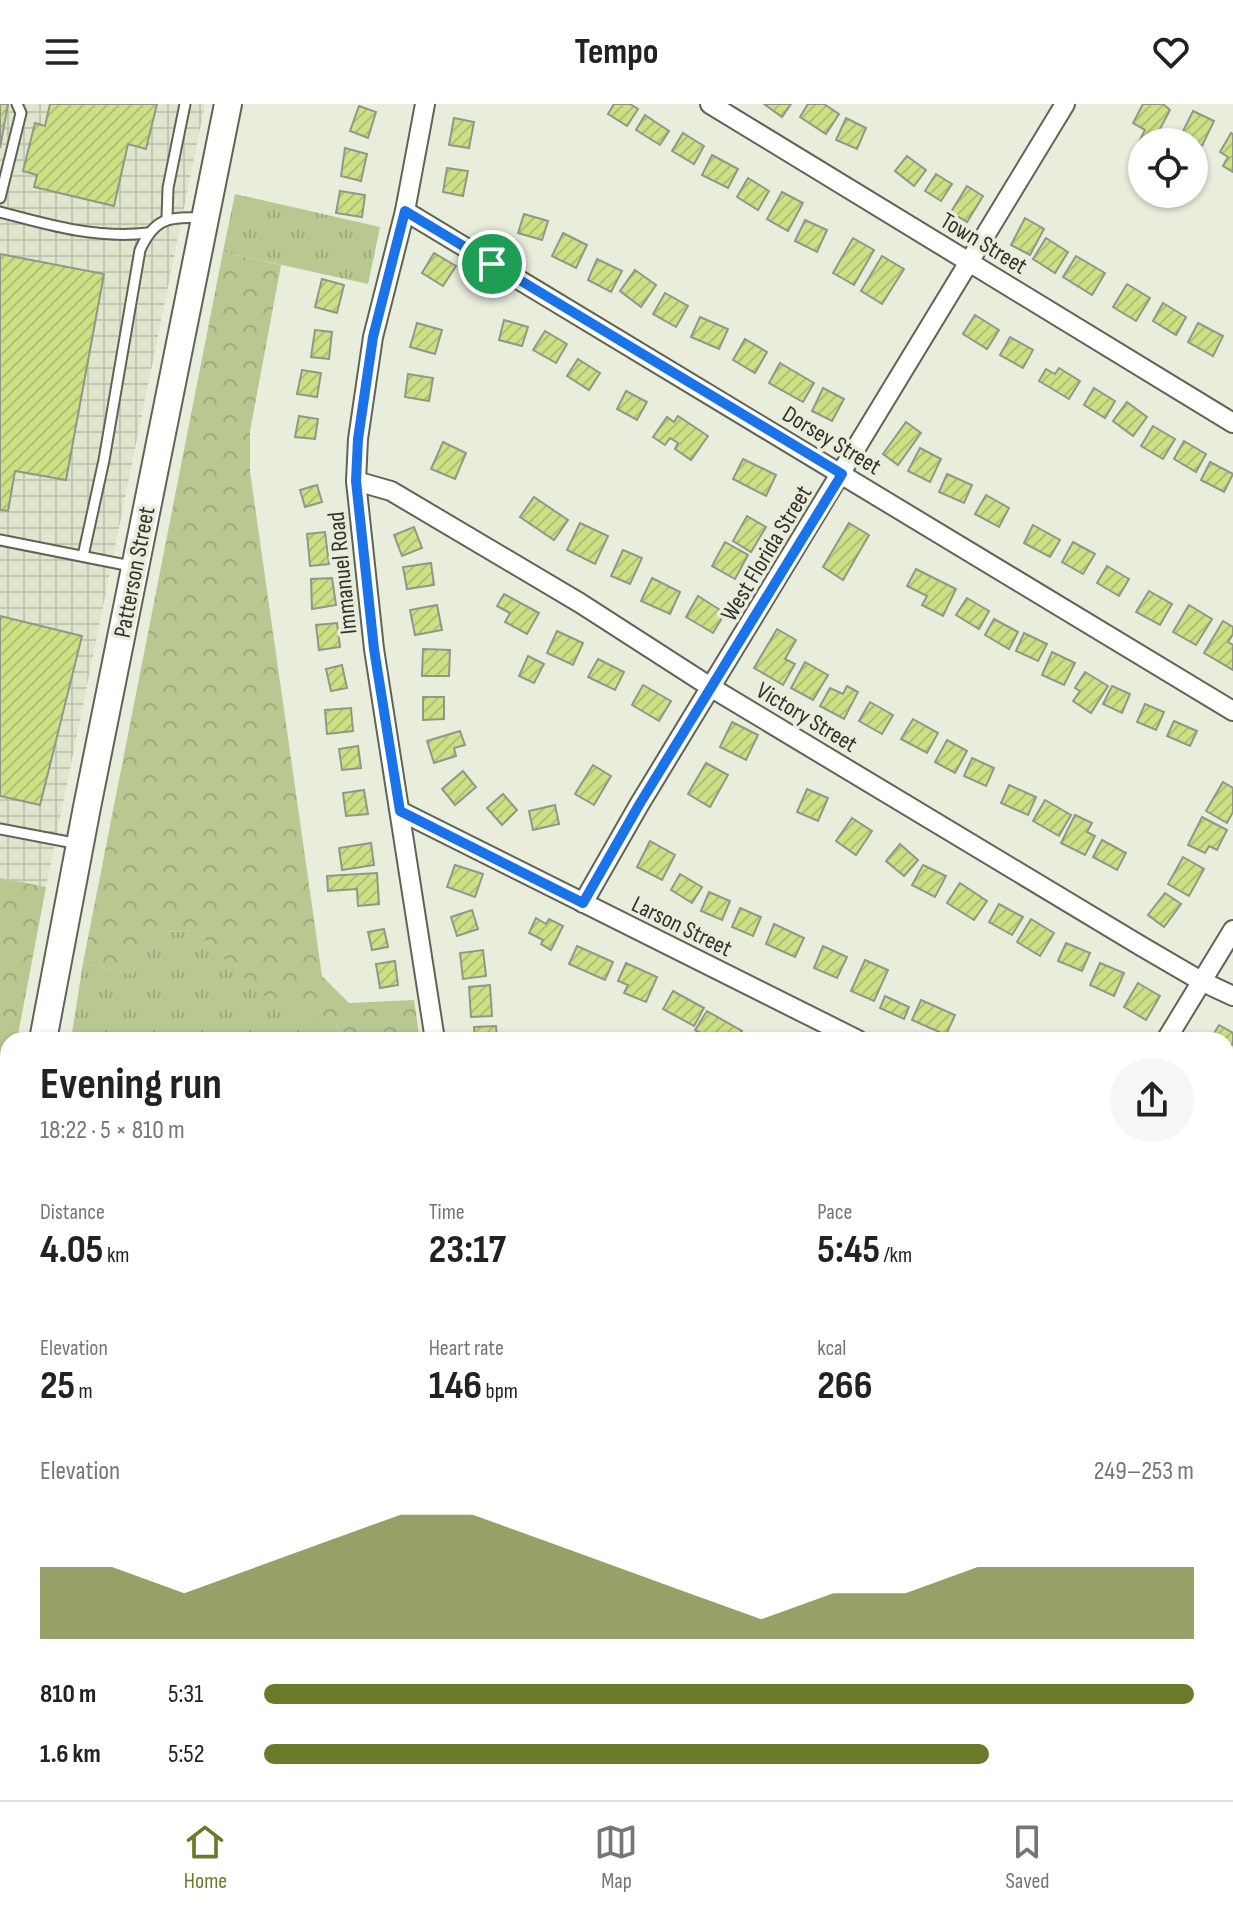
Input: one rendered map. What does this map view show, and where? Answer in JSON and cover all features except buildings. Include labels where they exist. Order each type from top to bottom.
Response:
[{"type":"main road","name":"Patterson Street","points":[[45,1032],[228,104]]},
{"type":"street","name":"Immanuel Road","points":[[425,104],[405,211],[373,337],[358,439],[356,481],[374,649],[434,1032]]},
{"type":"street","name":"Town Street","points":[[710,104],[1233,423]]},
{"type":"street","name":"West Florida Street","points":[[583,903],[639,805],[1065,104]]},
{"type":"street","name":"Dorsey Street","points":[[405,211],[1233,711]]},
{"type":"street","name":"Victory Street","points":[[356,481],[391,491],[580,603],[712,688],[1201,981],[1233,996]]},
{"type":"street","name":"Larson Street","points":[[400,811],[842,1032]]},
{"type":"street","points":[[1171,1032],[1233,930]]},
{"type":"lane","points":[[0,198],[21,113],[17,104]]},
{"type":"lane","points":[[167,218],[168,188],[185,104]]},
{"type":"lane","points":[[0,212],[71,230],[119,236],[148,233]]},
{"type":"lane","points":[[83,556],[104,460],[140,250],[148,233],[167,218],[205,218]]},
{"type":"lane","points":[[0,540],[135,566]]},
{"type":"lane","points":[[5,830],[80,844]]},
{"type":"shaded area","points":[[0,104],[205,104],[46,887],[0,878]]},
{"type":"green space","points":[[235,194],[380,227],[368,284],[223,252]]},
{"type":"green space","points":[[223,252],[281,265],[250,431],[250,472],[322,976],[349,1003],[414,1000],[419,1032],[340,1032],[335,1024],[264,996],[195,931],[160,932],[131,974],[83,963]]},
{"type":"green space","points":[[0,878],[46,887],[19,1032],[0,1032]]},
{"type":"green space","points":[[195,931],[264,995],[335,1024],[340,1032],[72,1032],[83,963],[131,974],[160,932]]},
{"type":"route","points":[[405,211],[492,264],[842,474],[639,805],[583,903],[400,811],[374,649],[356,481],[358,439],[373,337],[405,211]]}]
